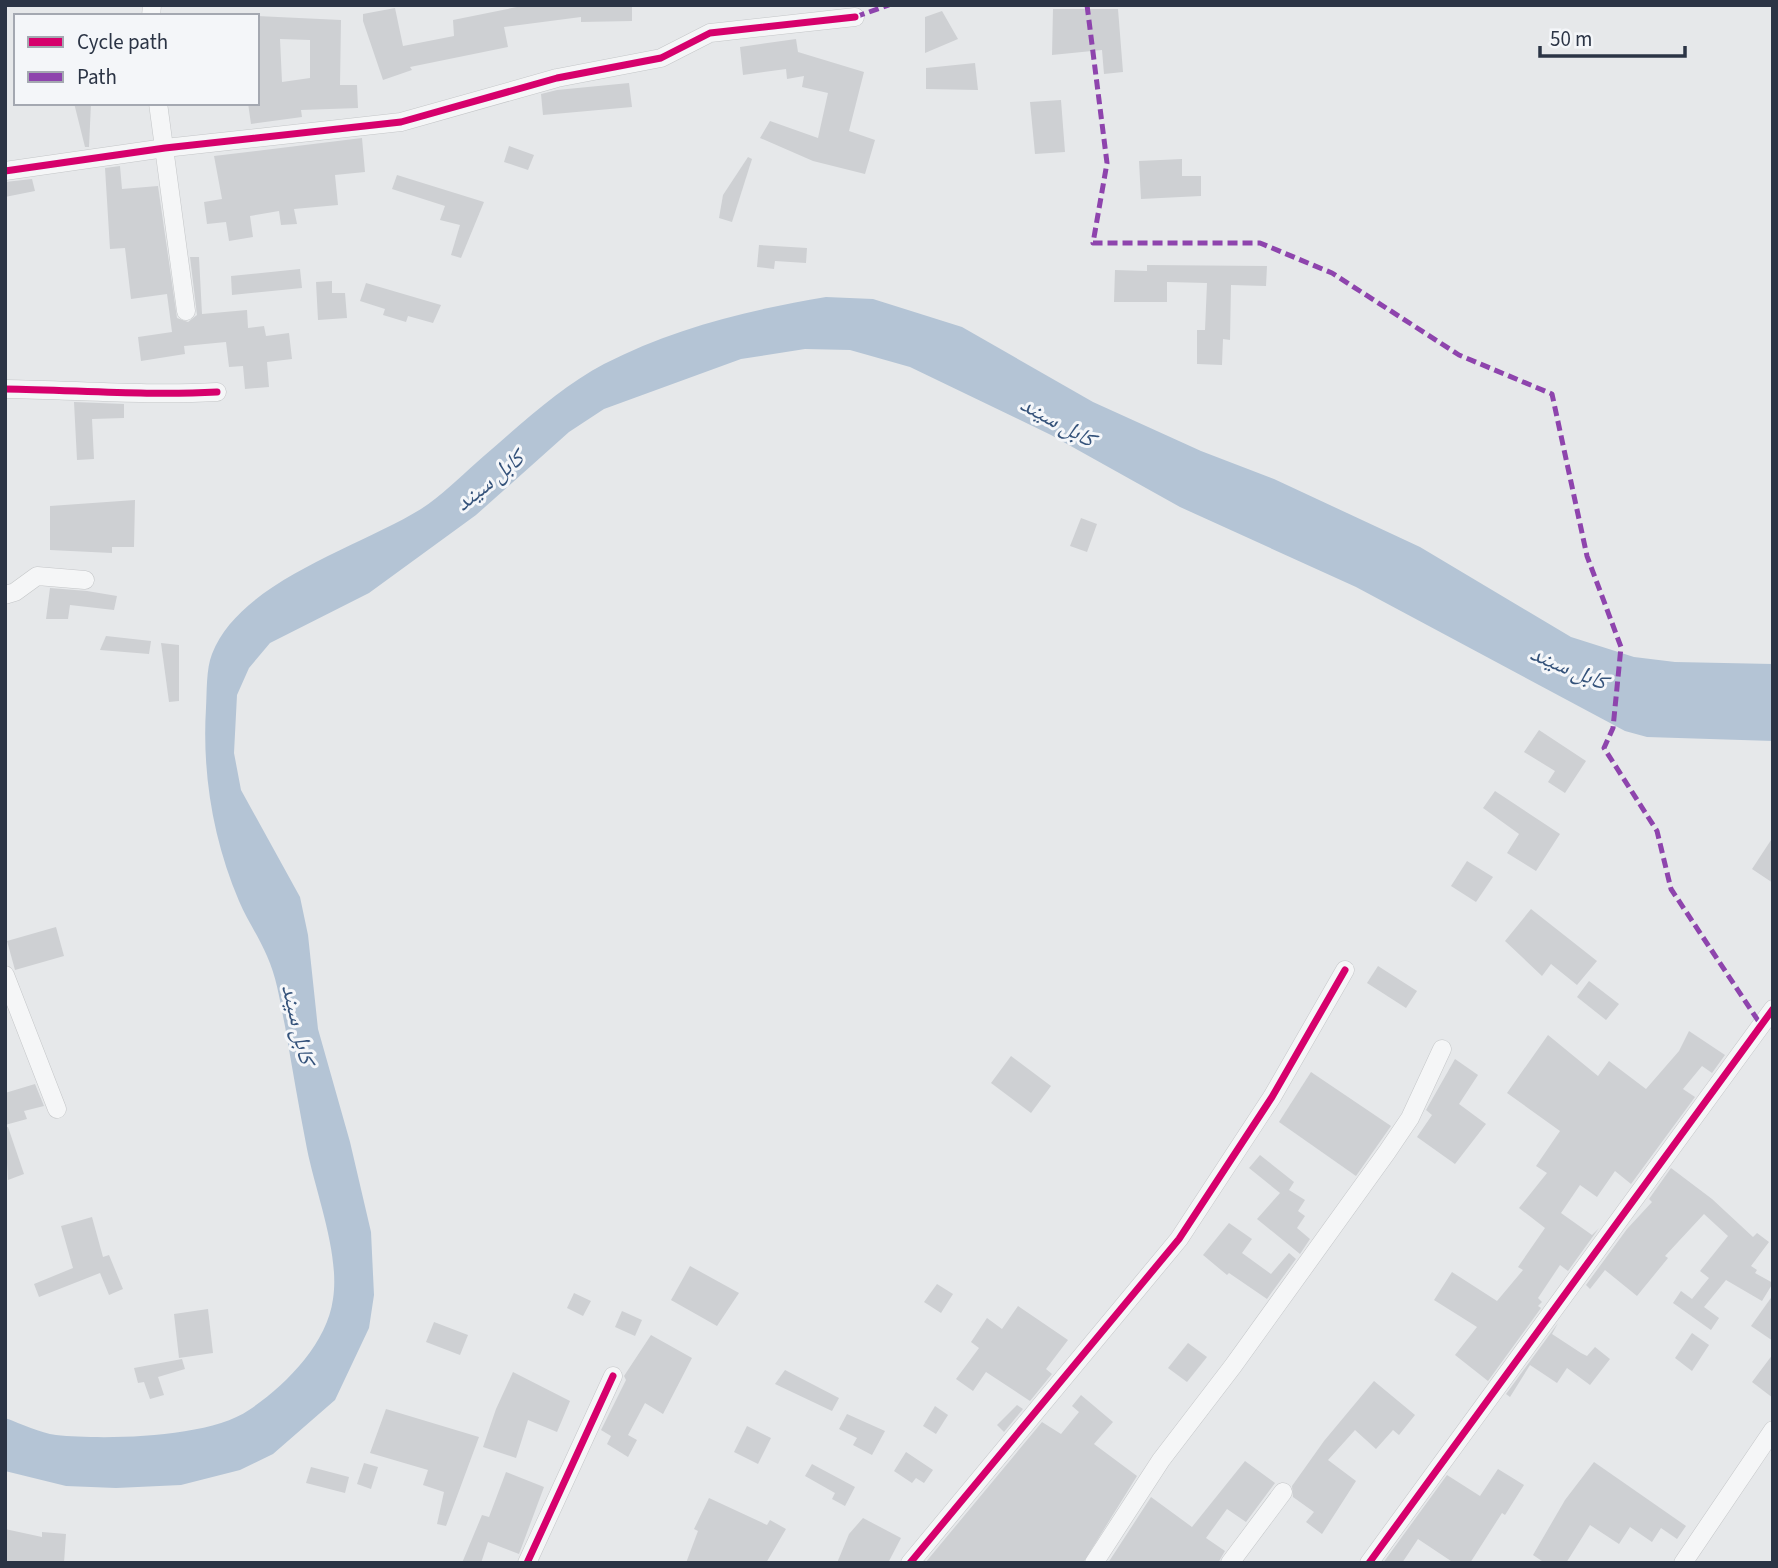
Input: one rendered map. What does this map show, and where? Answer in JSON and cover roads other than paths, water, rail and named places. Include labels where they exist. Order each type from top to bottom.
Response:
[{"type":"street","points":[[5,171],[165,148],[401,122],[557,78],[661,58],[710,33],[855,17]]},
{"type":"street","points":[[158,105],[186,311]]},
{"type":"street","points":[[5,389],[124,391],[157,396],[217,392]]},
{"type":"street","points":[[5,595],[15,592],[37,576],[85,580]]},
{"type":"street","points":[[910,1563],[1179,1239],[1272,1097],[1345,970]]},
{"type":"street","points":[[5,975],[57,1109]]},
{"type":"street","points":[[1369,1563],[1773,1009]]},
{"type":"street","points":[[1094,1563],[1161,1460],[1233,1366],[1387,1152],[1410,1118],[1442,1049]]},
{"type":"street","points":[[527,1563],[612,1376]]},
{"type":"street","points":[[1683,1563],[1773,1430]]},
{"type":"street","points":[[1230,1563],[1283,1492]]},
{"type":"water","name":"کابل سيند","points":[[826,297],[873,299],[962,327],[1093,402],[1201,451],[1274,479],[1420,547],[1571,637],[1634,657],[1675,662],[1773,664],[1773,741],[1647,737],[1625,731],[1356,587],[1180,507],[1051,435],[910,367],[850,350],[805,349],[741,359],[604,409],[569,432],[476,515],[369,593],[270,643],[249,668],[237,695],[234,753],[241,790],[300,897],[308,935],[318,1029],[350,1142],[371,1232],[374,1295],[369,1328],[335,1400],[273,1454],[240,1470],[181,1485],[116,1488],[66,1486],[5,1471],[5,1418],[50,1434],[77,1437],[128,1437],[183,1432],[231,1419],[263,1400],[290,1376],[313,1348],[329,1316],[333,1299],[333,1263],[307,1149],[278,990],[267,956],[230,878],[211,806],[205,732],[208,673],[212,654],[227,628],[248,606],[274,586],[421,509],[538,410],[604,364],[685,330],[769,308]]}]
